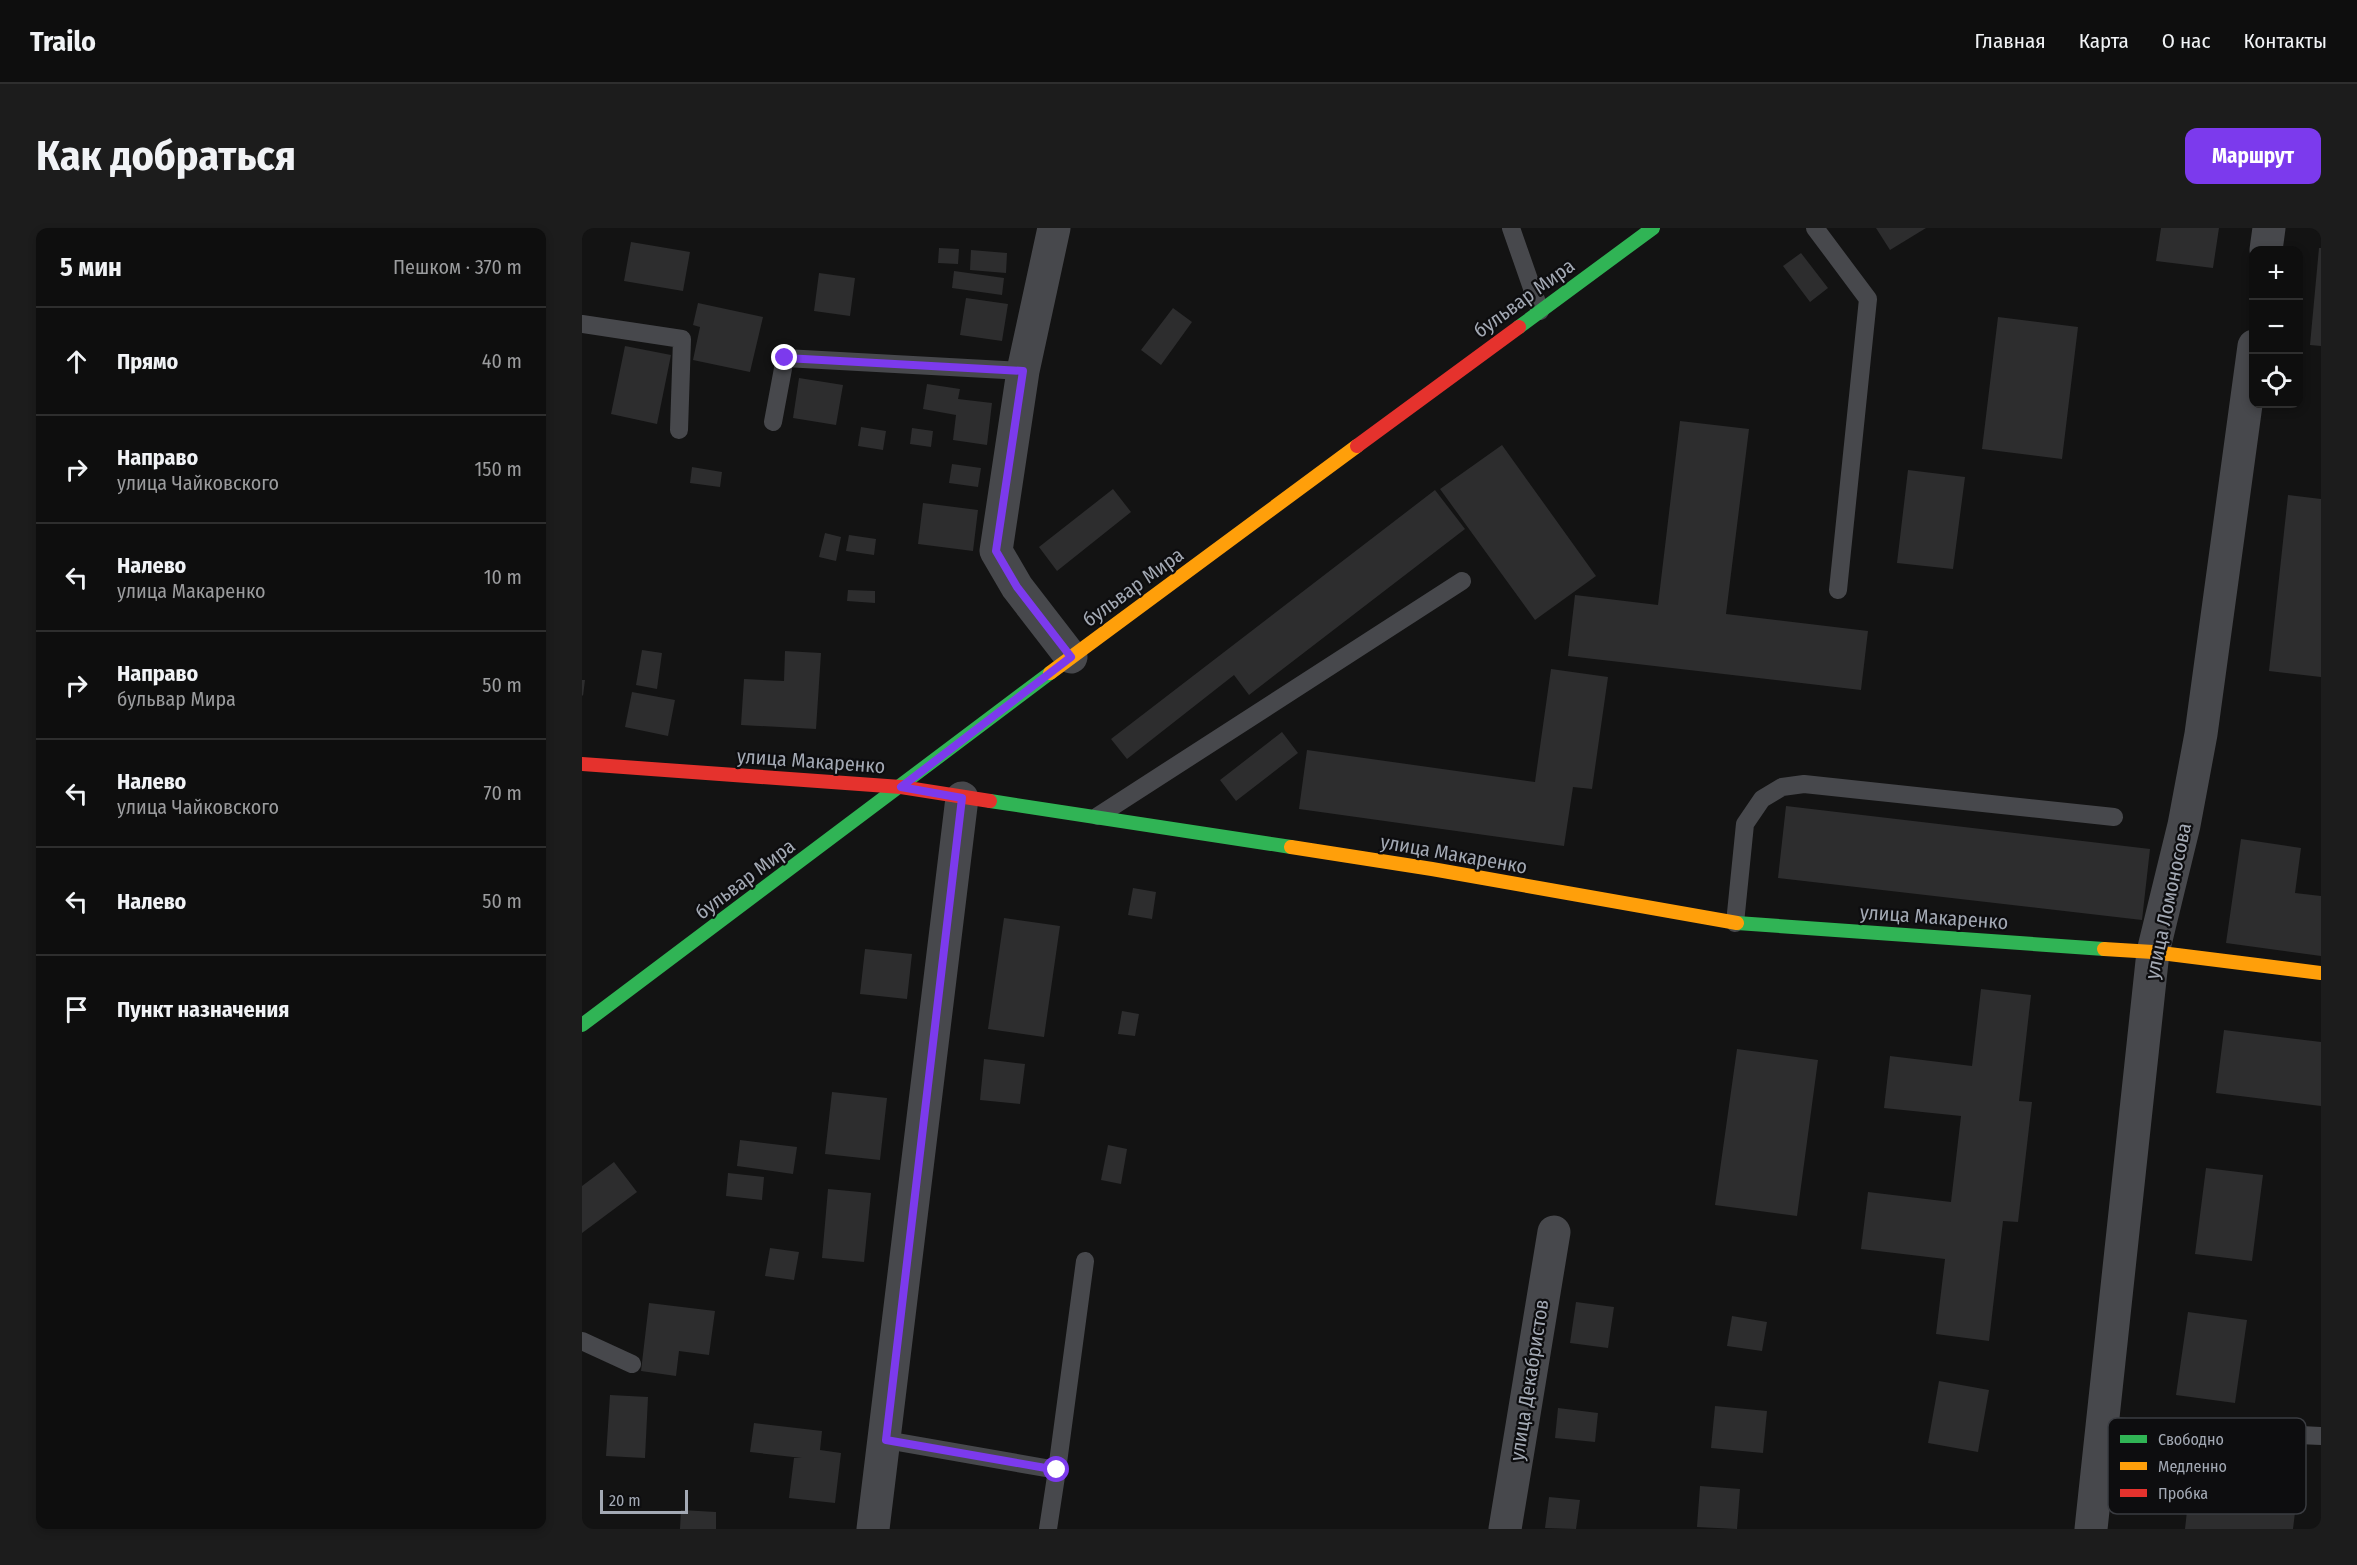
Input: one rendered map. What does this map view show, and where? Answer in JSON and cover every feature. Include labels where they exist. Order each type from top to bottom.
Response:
[{"type":"street","points":[[1054,228],[1023,371],[996,551],[1017,587],[1071,657]]},
{"type":"street","name":"бульвар Мира","points":[[582,1025],[1071,657],[1653,228]]},
{"type":"street","points":[[2267,246],[2269,228]]},
{"type":"street","name":"улица Ломоносова","points":[[2091,1529],[2104,1426],[2153,952],[2184,825],[2201,734],[2252,354]]},
{"type":"street","name":"улица Макаренко","points":[[582,764],[901,787],[1432,868],[1735,923],[2153,952],[2321,973]]},
{"type":"street","points":[[873,1529],[886,1440],[962,798]]},
{"type":"street","name":"улица Декабристов","points":[[1505,1529],[1554,1232]]},
{"type":"lane","points":[[1511,228],[1540,311]]},
{"type":"lane","points":[[1815,228],[1868,299],[1838,590]]},
{"type":"lane","points":[[582,324],[682,339],[679,430]]},
{"type":"lane","points":[[773,422],[785,358],[1023,371]]},
{"type":"lane","points":[[1097,817],[1462,581]]},
{"type":"lane","points":[[1735,923],[1745,824],[1762,800],[1782,787],[1804,784],[2114,818]]},
{"type":"lane","points":[[1048,1529],[1085,1261]]},
{"type":"lane","points":[[582,1341],[632,1364]]},
{"type":"lane","points":[[2104,1426],[2108,1426]]},
{"type":"lane","points":[[2306,1435],[2321,1436]]},
{"type":"lane","points":[[886,1440],[1057,1470]]},
{"type":"building","points":[[1876,228],[1926,228],[1890,250]]},
{"type":"building","points":[[2161,228],[2219,228],[2213,268],[2156,261]]},
{"type":"building","points":[[631,242],[690,252],[683,291],[624,281]]},
{"type":"building","points":[[939,248],[959,249],[958,264],[938,263]]},
{"type":"building","points":[[2319,248],[2321,248],[2321,346],[2310,345]]},
{"type":"building","points":[[971,250],[1007,253],[1006,273],[970,270]]},
{"type":"building","points":[[1801,253],[1828,288],[1810,302],[1783,266]]},
{"type":"building","points":[[954,271],[1004,278],[1002,295],[952,288]]},
{"type":"building","points":[[819,273],[855,278],[850,316],[814,311]]},
{"type":"building","points":[[966,298],[1008,304],[1002,341],[960,335]]},
{"type":"building","points":[[698,303],[763,317],[750,372],[693,360],[700,327],[693,325]]},
{"type":"building","points":[[1173,308],[1192,322],[1161,365],[1141,350]]},
{"type":"building","points":[[1998,317],[2078,327],[2062,459],[1982,449]]},
{"type":"building","points":[[625,346],[671,355],[657,424],[611,414]]},
{"type":"building","points":[[799,378],[843,385],[836,425],[793,418]]},
{"type":"building","points":[[927,384],[960,389],[958,399],[992,403],[987,445],[953,440],[956,415],[923,409]]},
{"type":"building","points":[[1680,421],[1749,429],[1726,614],[1868,631],[1861,690],[1568,656],[1575,595],[1658,605]]},
{"type":"building","points":[[861,427],[886,431],[883,450],[858,446]]},
{"type":"building","points":[[912,428],[933,431],[931,447],[910,444]]},
{"type":"building","points":[[1502,445],[1596,576],[1535,620],[1440,489]]},
{"type":"building","points":[[952,464],[981,468],[978,487],[949,483]]},
{"type":"building","points":[[692,467],[722,472],[720,487],[690,483]]},
{"type":"building","points":[[1908,470],[1965,477],[1953,569],[1897,563]]},
{"type":"building","points":[[1113,489],[1131,512],[1057,571],[1039,547]]},
{"type":"building","points":[[1435,490],[1465,529],[1249,695],[1234,675],[1127,759],[1111,739]]},
{"type":"building","points":[[2288,495],[2321,499],[2321,677],[2269,671]]},
{"type":"building","points":[[923,503],[978,510],[973,551],[918,544]]},
{"type":"building","points":[[825,533],[841,537],[836,561],[819,557]]},
{"type":"building","points":[[849,535],[876,539],[874,555],[846,551]]},
{"type":"building","points":[[848,590],[875,591],[875,603],[847,601]]},
{"type":"building","points":[[642,650],[662,653],[657,689],[636,685]]},
{"type":"building","points":[[785,651],[821,653],[816,729],[741,725],[744,679],[784,681]]},
{"type":"building","points":[[1551,669],[1608,677],[1592,789],[1573,787],[1564,846],[1299,809],[1307,750],[1535,782]]},
{"type":"building","points":[[582,680],[585,680],[583,696],[582,695]]},
{"type":"building","points":[[632,692],[675,700],[668,736],[625,727]]},
{"type":"building","points":[[1282,732],[1298,753],[1236,801],[1220,780]]},
{"type":"building","points":[[1786,806],[2150,849],[2142,920],[1778,878]]},
{"type":"building","points":[[2241,839],[2301,848],[2295,893],[2321,896],[2321,956],[2226,943]]},
{"type":"building","points":[[1133,888],[1156,892],[1152,919],[1128,915]]},
{"type":"building","points":[[1004,918],[1060,926],[1044,1037],[988,1029]]},
{"type":"building","points":[[865,949],[912,954],[907,999],[860,994]]},
{"type":"building","points":[[1981,989],[2031,995],[2019,1101],[2032,1102],[2018,1222],[2003,1221],[1989,1341],[1936,1334],[1945,1259],[1861,1249],[1868,1192],[1951,1202],[1961,1116],[1884,1108],[1890,1056],[1972,1066]]},
{"type":"building","points":[[1122,1011],[1139,1014],[1135,1036],[1118,1034]]},
{"type":"building","points":[[2224,1030],[2321,1042],[2321,1106],[2216,1093]]},
{"type":"building","points":[[1737,1049],[1818,1060],[1797,1216],[1715,1205]]},
{"type":"building","points":[[984,1059],[1025,1064],[1020,1104],[980,1100]]},
{"type":"building","points":[[832,1092],[887,1098],[880,1160],[825,1154]]},
{"type":"building","points":[[740,1140],[797,1147],[793,1174],[737,1166]]},
{"type":"building","points":[[1108,1145],[1127,1149],[1121,1184],[1101,1180]]},
{"type":"building","points":[[614,1162],[637,1192],[582,1233],[582,1186]]},
{"type":"building","points":[[2206,1168],[2263,1175],[2252,1261],[2195,1254]]},
{"type":"building","points":[[728,1173],[764,1177],[762,1200],[726,1196]]},
{"type":"building","points":[[828,1189],[871,1193],[864,1262],[822,1258]]},
{"type":"building","points":[[770,1248],[799,1252],[794,1280],[765,1276]]},
{"type":"building","points":[[1576,1302],[1614,1307],[1608,1348],[1570,1343]]},
{"type":"building","points":[[649,1303],[715,1311],[709,1355],[679,1351],[676,1376],[641,1371]]},
{"type":"building","points":[[2188,1312],[2247,1320],[2235,1403],[2176,1395]]},
{"type":"building","points":[[1732,1316],[1767,1322],[1762,1351],[1727,1346]]},
{"type":"building","points":[[1939,1381],[1989,1390],[1978,1452],[1928,1443]]},
{"type":"building","points":[[610,1395],[648,1397],[645,1458],[606,1456]]},
{"type":"building","points":[[1715,1406],[1767,1411],[1763,1453],[1711,1448]]},
{"type":"building","points":[[1558,1408],[1598,1413],[1595,1442],[1555,1438]]},
{"type":"building","points":[[754,1423],[822,1431],[820,1450],[841,1453],[835,1503],[789,1498],[794,1458],[802,1458],[750,1452]]},
{"type":"building","points":[[1700,1486],[1740,1489],[1737,1529],[1697,1527]]},
{"type":"building","points":[[1549,1497],[1580,1500],[1576,1529],[1545,1528]]},
{"type":"building","points":[[681,1510],[716,1512],[716,1529],[680,1529]]},
{"type":"building","points":[[2187,1514],[2295,1514],[2293,1529],[2185,1529]]},
{"type":"traffic: fast","points":[[1519,327],[1653,228]]},
{"type":"traffic: fast","points":[[582,1025],[1050,673]]},
{"type":"traffic: fast","points":[[990,801],[1291,847]]},
{"type":"traffic: fast","points":[[1737,923],[2104,949]]},
{"type":"traffic: slow","points":[[1050,673],[1357,446]]},
{"type":"traffic: slow","points":[[1291,847],[1432,869],[1737,923]]},
{"type":"traffic: slow","points":[[2104,949],[2153,952],[2321,973]]},
{"type":"traffic: jam","points":[[1357,446],[1519,327]]},
{"type":"traffic: jam","points":[[582,764],[901,787],[990,801]]},
{"type":"route","points":[[785,358],[1023,371],[996,551],[1017,587],[1071,657],[901,787],[962,798],[886,1440],[1057,1470]]}]
